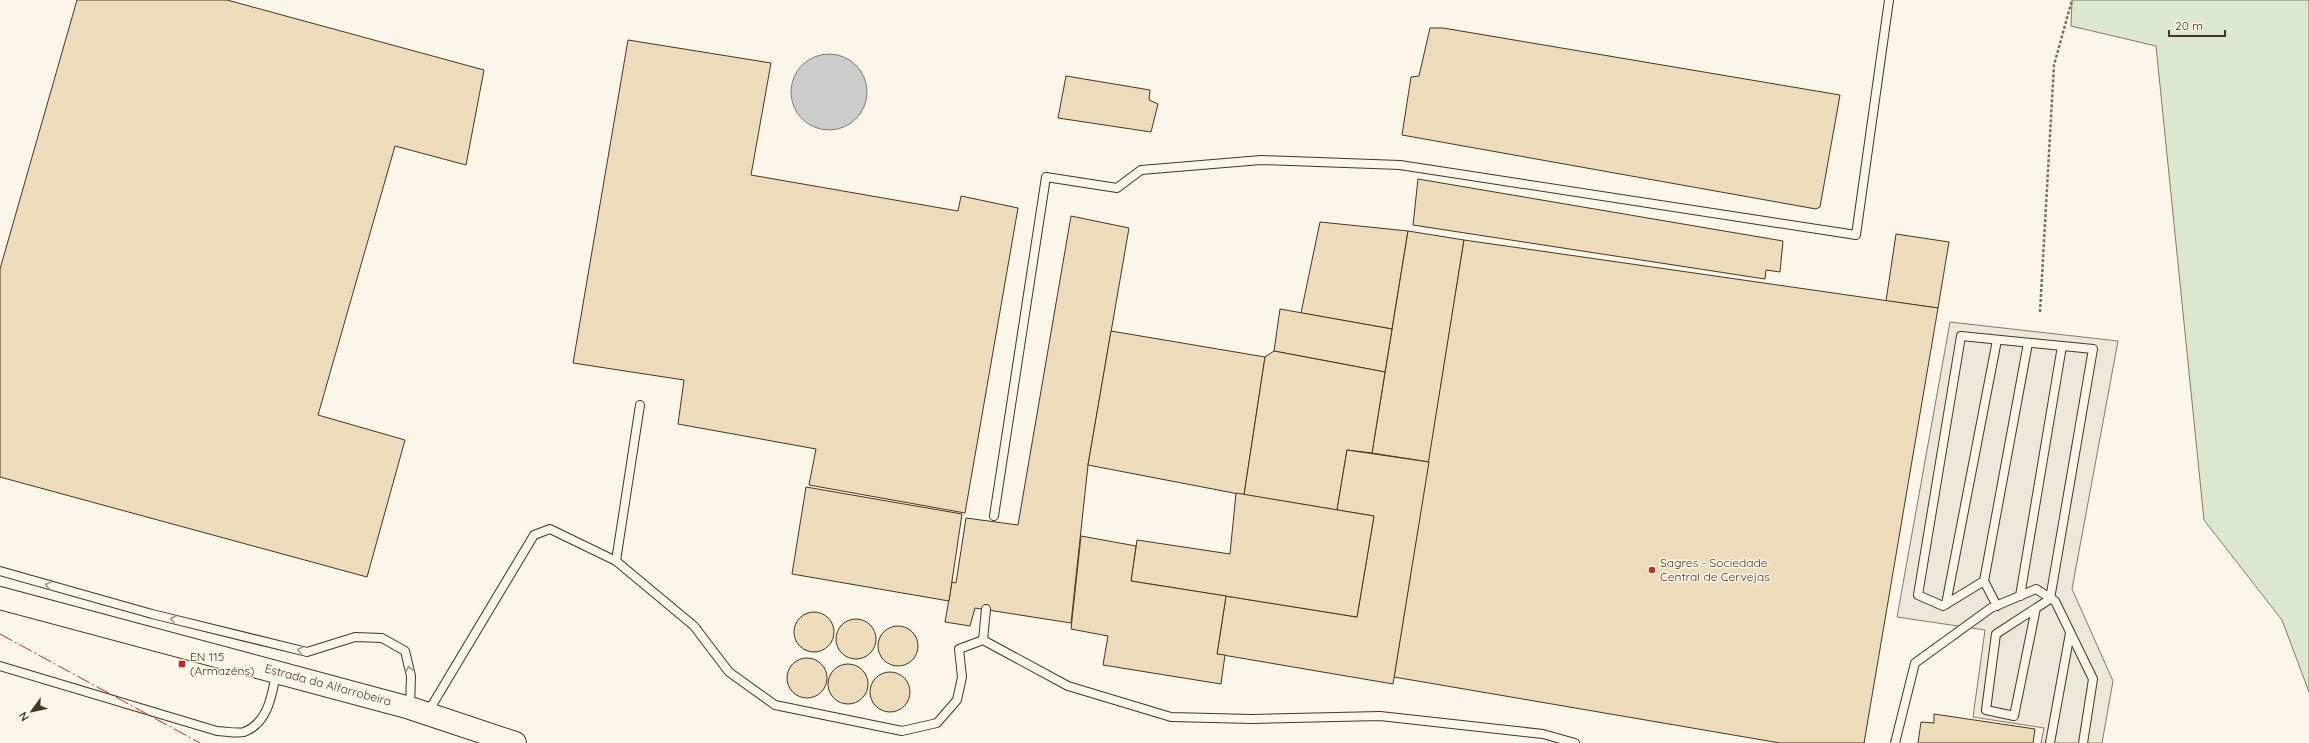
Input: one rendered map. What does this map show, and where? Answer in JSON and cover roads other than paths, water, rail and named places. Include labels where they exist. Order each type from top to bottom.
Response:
[{"type":"main road","name":"Estrada da Alfarrobeira","points":[[0,598],[277,671],[419,711],[515,743]]},
{"type":"lane","points":[[994,516],[1046,177],[1117,188],[1141,170],[1260,160],[1400,165],[1856,235],[1889,0]]},
{"type":"lane","points":[[1984,580],[1943,606],[1918,595],[1961,336],[2028,344],[2093,349],[2050,598],[1996,634],[1986,710],[2014,716],[2036,608]]},
{"type":"lane","points":[[1946,604],[1997,340]]},
{"type":"lane","points":[[1996,606],[1984,580],[2028,344]]},
{"type":"lane","points":[[2020,596],[2062,346]]},
{"type":"lane","points":[[616,561],[640,406]]},
{"type":"lane","points":[[419,711],[534,535],[550,529],[616,561],[694,626],[730,672],[775,705],[902,731],[937,723],[957,700],[962,677],[959,649],[983,640],[1068,686],[1171,717],[1252,719],[1380,716],[1543,734],[1575,743]]},
{"type":"lane","points":[[0,571],[152,614],[308,652],[355,636],[382,638],[405,651],[419,711]]},
{"type":"lane","points":[[1895,743],[1914,663],[1996,606],[2036,588],[2055,601],[2093,679],[2084,743]]},
{"type":"lane","points":[[983,640],[986,610]]},
{"type":"lane","points":[[2050,743],[2070,633]]},
{"type":"lane","points":[[0,666],[216,731],[243,732],[262,718],[268,705],[277,671]]},
{"type":"place","name":"Sagres - Sociedade Central de Cervejas","points":[[1652,570]]},
{"type":"place","name":"EN 115 (Armazéns)","points":[[182,664]]}]
